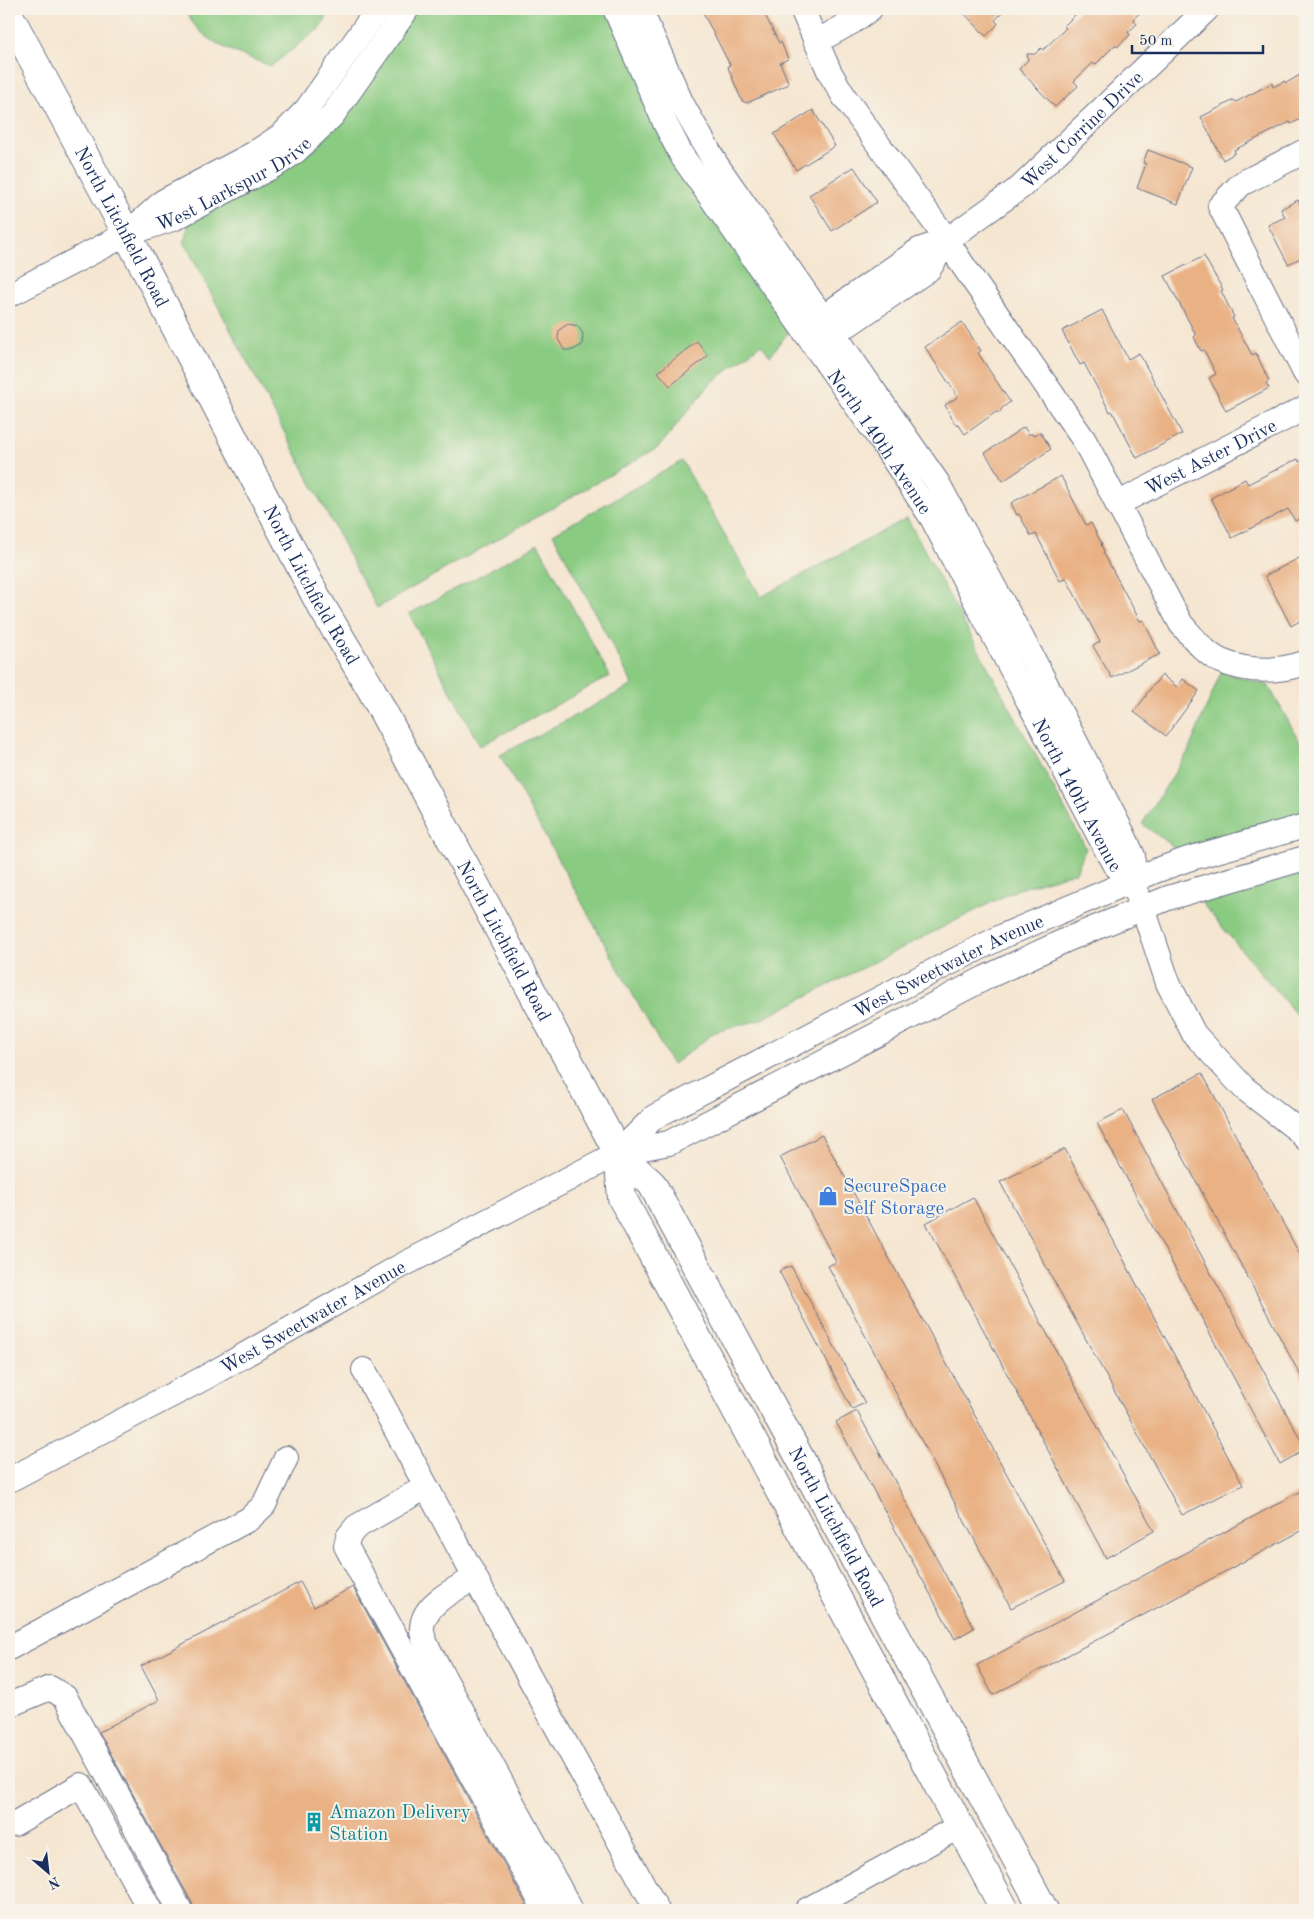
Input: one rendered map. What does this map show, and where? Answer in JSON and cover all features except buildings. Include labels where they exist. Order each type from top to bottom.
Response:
[{"type":"main road","name":"North Litchfield Road","points":[[9,15],[127,234],[319,602],[371,689],[618,1153],[652,1184],[1044,1910]]},
{"type":"main road","name":"North Litchfield Road","points":[[618,1153],[622,1198],[1005,1910]]},
{"type":"street","name":"West Larkspur Drive","points":[[127,234],[164,201],[253,154],[282,135],[307,109],[378,9]]},
{"type":"street","name":"West Larkspur Drive","points":[[127,234],[175,218],[279,163],[296,151],[332,116],[408,9]]},
{"type":"street","name":"North 140th Avenue","points":[[615,9],[665,123],[682,156],[820,334]]},
{"type":"street","name":"North 140th Avenue","points":[[640,9],[682,104],[702,140],[820,334],[886,448],[932,518],[1114,864],[1132,881],[1168,983],[1194,1034],[1244,1088],[1299,1131],[1305,1138]]},
{"type":"street","points":[[802,9],[830,73],[845,98],[948,240],[1084,440],[1181,624],[1199,644],[1220,661],[1256,671],[1284,670],[1305,663]]},
{"type":"street","points":[[816,42],[852,22],[870,9]]},
{"type":"street","name":"West Corrine Drive","points":[[820,334],[849,324],[929,269],[948,240],[1021,187],[1207,9]]},
{"type":"street","points":[[1305,151],[1241,184],[1220,206],[1305,373]]},
{"type":"street","points":[[9,295],[127,234]]},
{"type":"street","name":"West Aster Drive","points":[[1117,504],[1305,408]]},
{"type":"street","name":"West Sweetwater Avenue","points":[[618,1153],[654,1117],[1005,935],[1188,859],[1305,826]]},
{"type":"street","name":"West Sweetwater Avenue","points":[[9,1480],[206,1377],[399,1267],[618,1153],[669,1143],[985,978],[1066,940],[1143,908],[1213,884],[1305,858]]},
{"type":"street","points":[[364,1370],[475,1578],[657,1910]]},
{"type":"street","points":[[9,1648],[250,1519],[264,1505],[286,1458]]},
{"type":"street","points":[[426,1487],[356,1528],[348,1537],[346,1546],[545,1910]]},
{"type":"street","points":[[475,1578],[435,1602],[424,1621],[422,1631],[430,1652],[571,1910]]},
{"type":"street","points":[[9,1705],[50,1688],[65,1697],[180,1910]]},
{"type":"street","points":[[14,1824],[81,1784],[150,1910]]},
{"type":"street","points":[[807,1910],[960,1826]]},
{"type":"green space","points":[[185,9],[332,9],[320,28],[271,66],[234,52],[210,39],[191,21]]},
{"type":"green space","points":[[414,9],[609,9],[794,325],[770,356],[761,344],[709,385],[659,447],[377,608],[184,242],[191,216],[261,179]]},
{"type":"green space","points":[[682,461],[761,597],[907,518],[1086,848],[1076,872],[1018,889],[760,1020],[715,1032],[672,1065],[500,755],[633,685],[553,534]]},
{"type":"green space","points":[[538,544],[610,676],[480,746],[409,614]]},
{"type":"green space","points":[[1221,672],[1268,685],[1305,751],[1305,820],[1178,850],[1142,824],[1188,752]]},
{"type":"green space","points":[[1305,871],[1305,1025],[1200,901]]},
{"type":"place","name":"SecureSpace Self Storage","points":[[828,1196]]},
{"type":"place","name":"Amazon Delivery Station","points":[[314,1822]]}]
